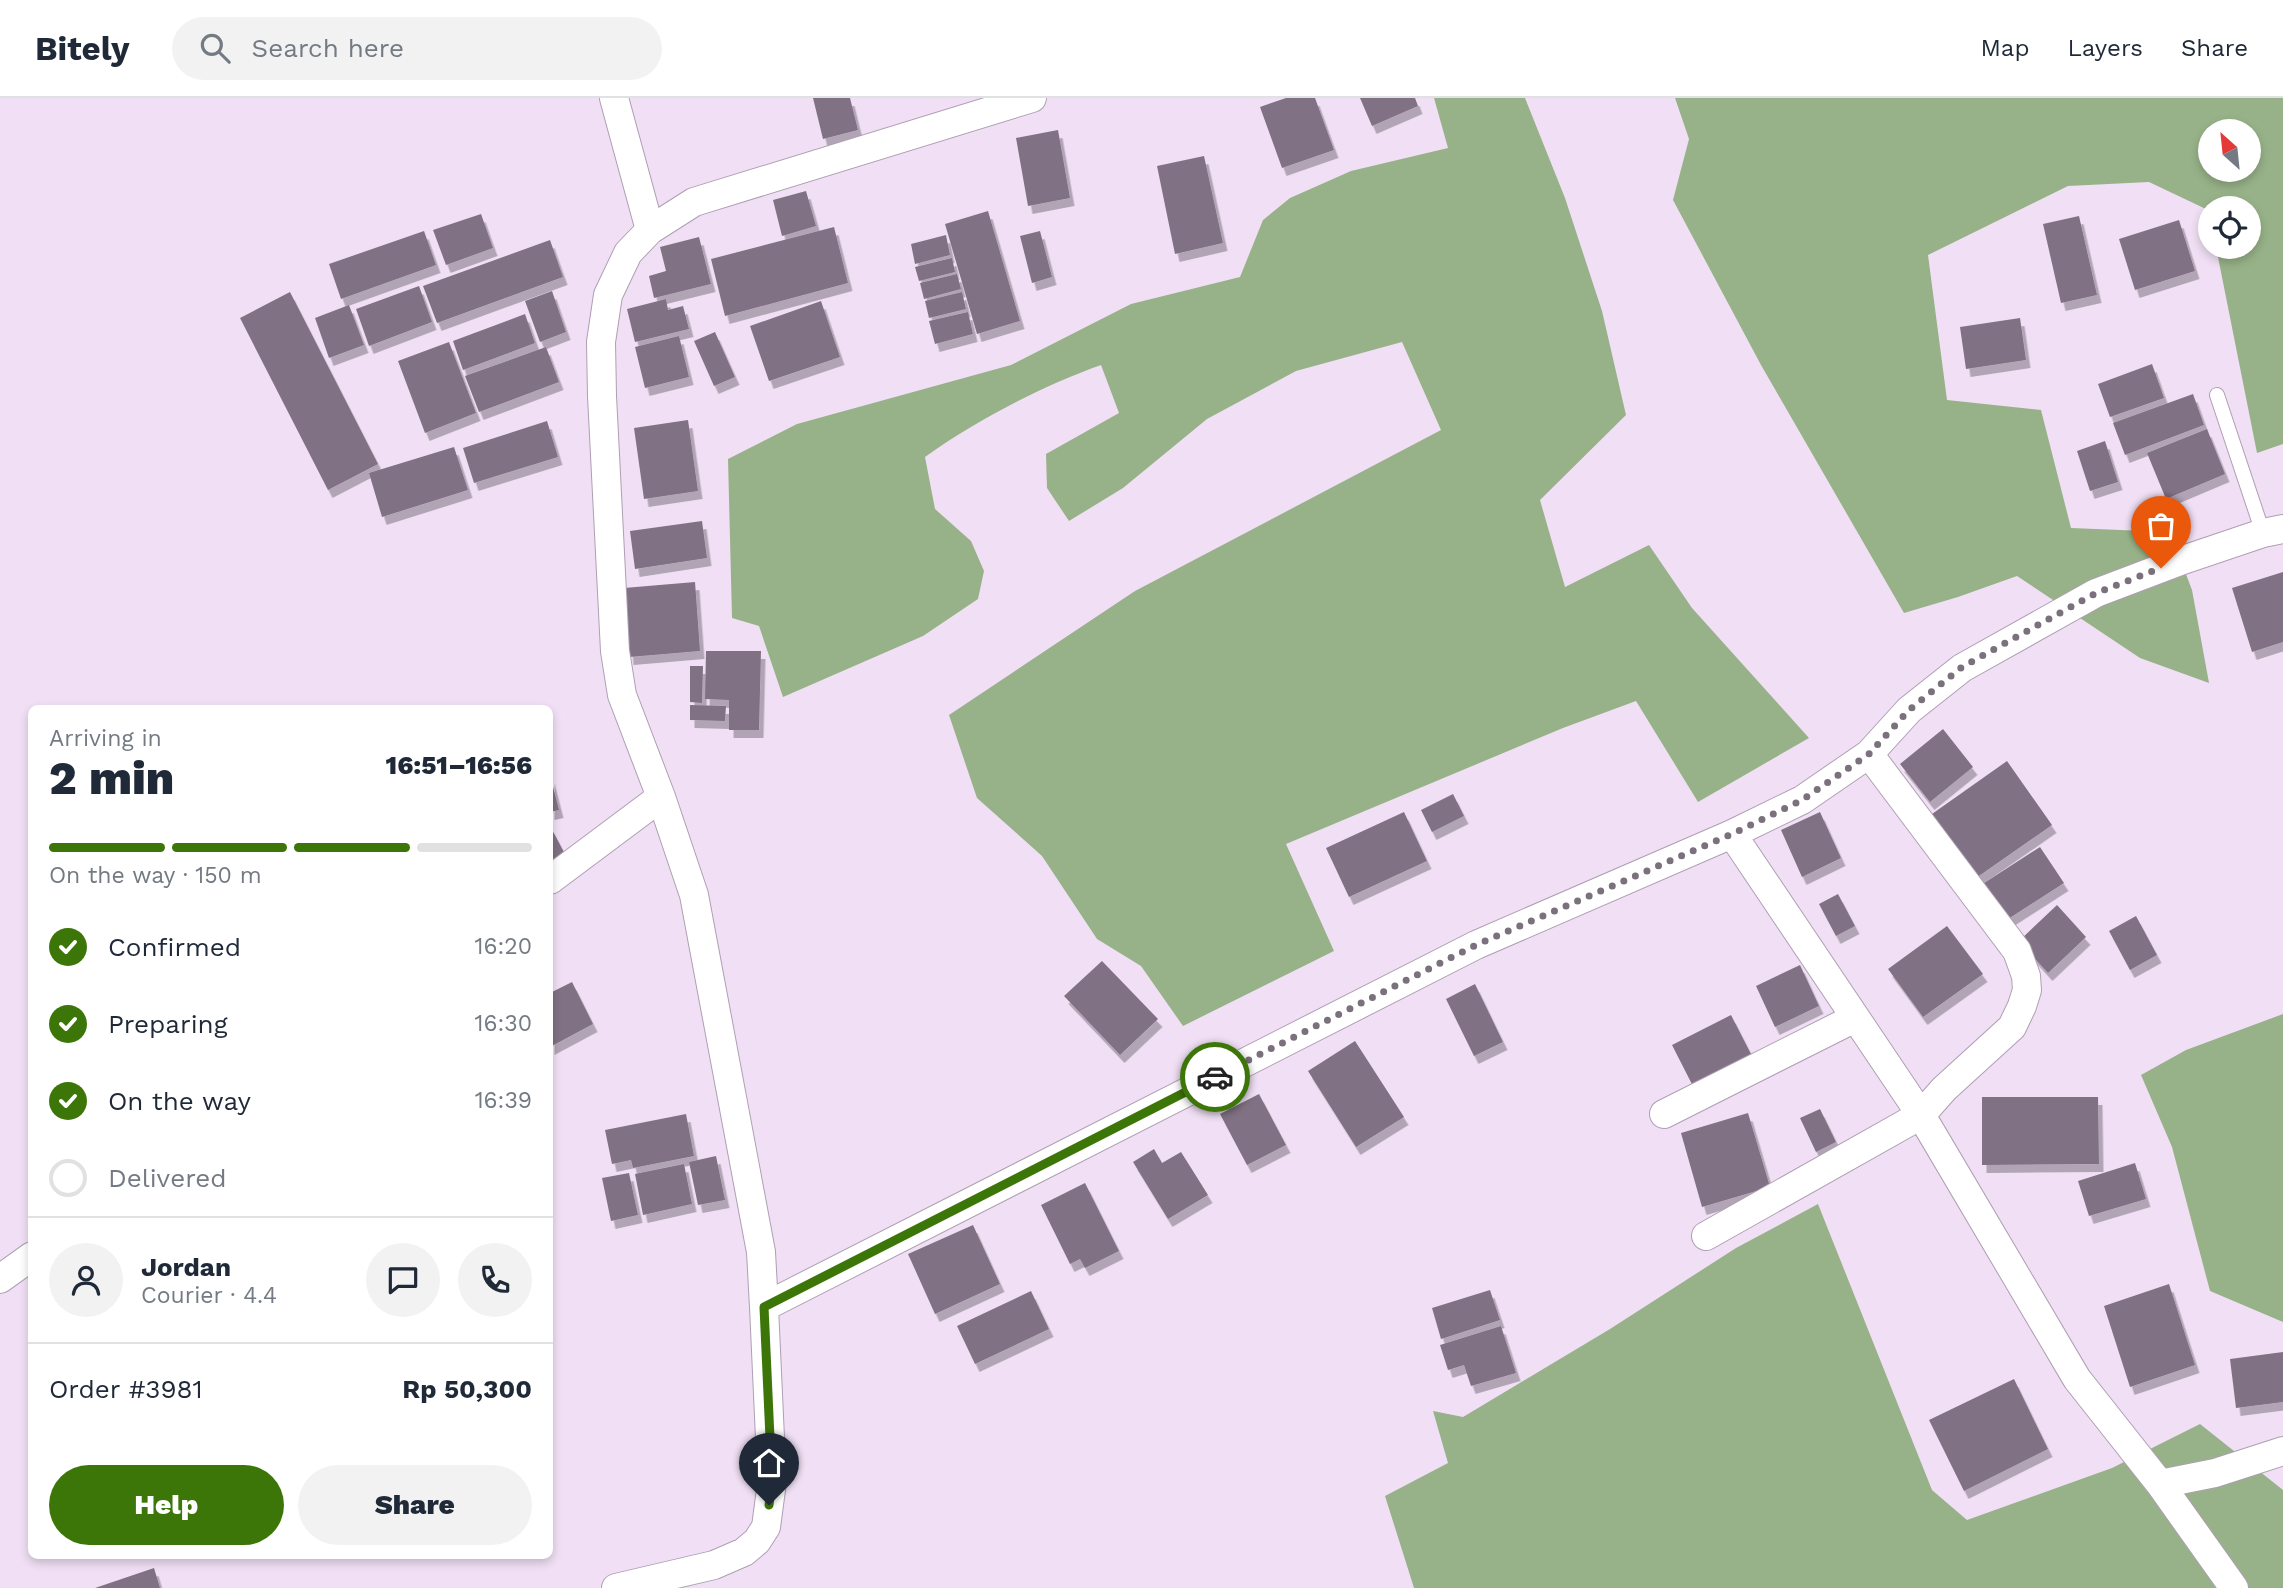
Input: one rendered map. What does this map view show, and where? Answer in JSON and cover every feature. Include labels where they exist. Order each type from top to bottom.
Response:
[{"type":"street","points":[[614,98],[650,230]]},
{"type":"street","points":[[616,1588],[714,1565],[744,1552],[757,1541],[766,1527],[772,1482],[761,1252],[694,895],[661,797],[622,695],[617,662],[602,396],[601,342],[608,295],[628,253],[650,230],[694,202],[1032,98]]},
{"type":"street","points":[[764,1307],[1476,945],[1732,834],[1802,800],[1869,754],[1909,710],[1962,667],[2096,593],[2273,531]]},
{"type":"street","points":[[1706,1236],[1921,1115],[1944,1089],[2012,1027],[2022,1006],[2026,975],[2017,951],[1869,754]]},
{"type":"street","points":[[553,878],[661,797]]},
{"type":"street","points":[[1732,834],[1921,1115],[2077,1379],[2160,1484],[2234,1588]]},
{"type":"street","points":[[1664,1114],[1856,1018]]},
{"type":"street","points":[[0,1279],[28,1259]]},
{"type":"street","points":[[2160,1484],[2215,1473],[2283,1451]]},
{"type":"lane","points":[[2217,395],[2273,531]]},
{"type":"green space","points":[[1434,98],[1525,98],[1565,198],[1602,311],[1626,415],[1540,500],[1565,587],[1649,545],[1692,608],[1809,738],[1698,802],[1636,701],[1563,728],[1286,844],[1334,951],[1183,1026],[1141,966],[1097,939],[1042,856],[977,798],[949,715],[1135,591],[1441,430],[1402,342],[1296,371],[1207,419],[1123,488],[1069,521],[1047,488],[1046,454],[1119,413],[1101,365],[1056,383],[988,417],[925,457],[935,509],[971,541],[984,571],[978,599],[923,636],[783,697],[759,626],[732,618],[728,459],[797,424],[1011,365],[1131,304],[1240,277],[1263,220],[1290,198],[1351,171],[1448,148]]},
{"type":"green space","points":[[1675,98],[2283,98],[2283,444],[2257,453],[2218,259],[2261,259],[2261,196],[2198,196],[2198,205],[2149,182],[2068,186],[1928,255],[1947,400],[2041,410],[2071,528],[2170,532],[2192,590],[2209,683],[2140,658],[2017,576],[1904,613],[1761,365],[1673,200],[1689,139]]},
{"type":"green space","points":[[2283,1014],[2283,1322],[2210,1291],[2172,1147],[2141,1075],[2186,1050]]},
{"type":"green space","points":[[1818,1204],[1932,1490],[1967,1520],[2112,1468],[2200,1424],[2283,1490],[2283,1588],[1414,1588],[1385,1496],[1448,1463],[1433,1411],[1463,1417],[1610,1329],[1736,1248]]},
{"type":"building","points":[[813,98],[850,98],[858,130],[823,139]]},
{"type":"building","points":[[1286,98],[1315,98],[1334,150],[1282,168],[1260,107]]},
{"type":"building","points":[[1360,98],[1415,98],[1418,106],[1372,126]]},
{"type":"building","points":[[1058,130],[1070,198],[1028,206],[1016,138]]},
{"type":"building","points":[[1204,156],[1223,243],[1175,254],[1157,166]]},
{"type":"building","points":[[806,191],[816,226],[782,236],[773,200]]},
{"type":"building","points":[[988,211],[1020,321],[977,334],[945,224]]},
{"type":"building","points":[[481,214],[493,248],[446,265],[433,230]]},
{"type":"building","points":[[2079,216],[2097,295],[2061,303],[2043,224]]},
{"type":"building","points":[[2179,220],[2195,271],[2135,290],[2119,239]]},
{"type":"building","points":[[834,227],[848,283],[725,316],[711,259]]},
{"type":"building","points":[[424,231],[436,265],[341,299],[329,264]]},
{"type":"building","points":[[1040,231],[1052,277],[1032,283],[1020,236]]},
{"type":"building","points":[[946,235],[950,255],[915,264],[911,244]]},
{"type":"building","points":[[699,237],[711,284],[654,298],[649,276],[666,271],[660,247]]},
{"type":"building","points":[[550,240],[563,277],[437,323],[423,286]]},
{"type":"building","points":[[952,258],[955,272],[919,281],[915,267]]},
{"type":"building","points":[[957,274],[961,289],[924,299],[920,283]]},
{"type":"building","points":[[419,286],[432,322],[369,346],[356,309]]},
{"type":"building","points":[[552,291],[566,332],[540,342],[525,301]]},
{"type":"building","points":[[290,292],[378,464],[328,490],[240,318]]},
{"type":"building","points":[[962,292],[966,309],[929,318],[925,301]]},
{"type":"building","points":[[666,299],[668,310],[683,306],[689,329],[635,342],[627,309]]},
{"type":"building","points":[[821,301],[840,357],[769,381],[750,326]]},
{"type":"building","points":[[349,305],[364,345],[329,358],[315,318]]},
{"type":"building","points":[[968,312],[973,334],[935,344],[929,321]]},
{"type":"building","points":[[525,314],[535,343],[463,370],[453,341]]},
{"type":"building","points":[[2020,318],[2026,360],[1966,369],[1960,327]]},
{"type":"building","points":[[715,332],[735,377],[714,386],[694,341]]},
{"type":"building","points":[[679,336],[689,377],[645,388],[635,347]]},
{"type":"building","points":[[449,342],[476,413],[425,433],[398,361]]},
{"type":"building","points":[[546,347],[559,382],[479,412],[465,376]]},
{"type":"building","points":[[2152,364],[2164,398],[2110,417],[2098,384]]},
{"type":"building","points":[[2193,394],[2204,425],[2125,455],[2113,423]]},
{"type":"building","points":[[688,420],[698,491],[644,499],[634,428]]},
{"type":"building","points":[[547,421],[558,457],[474,483],[463,448]]},
{"type":"building","points":[[2207,429],[2225,474],[2166,499],[2147,453]]},
{"type":"building","points":[[2105,441],[2118,482],[2090,491],[2077,451]]},
{"type":"building","points":[[454,447],[468,490],[382,517],[369,473]]},
{"type":"building","points":[[702,521],[707,558],[635,569],[630,531]]},
{"type":"building","points":[[2283,572],[2283,642],[2252,652],[2232,588]]},
{"type":"building","points":[[695,582],[700,651],[629,657],[624,588]]},
{"type":"building","points":[[706,651],[761,651],[759,730],[729,730],[729,700],[705,699]]},
{"type":"building","points":[[690,666],[703,666],[702,703],[690,702]]},
{"type":"building","points":[[690,705],[726,706],[725,721],[690,720]]},
{"type":"building","points":[[1943,729],[1973,767],[1930,802],[1900,764]]},
{"type":"building","points":[[2007,761],[2052,825],[1976,878],[1932,814]]},
{"type":"building","points":[[553,787],[559,810],[553,811]]},
{"type":"building","points":[[1453,794],[1464,816],[1432,832],[1421,810]]},
{"type":"building","points":[[1404,812],[1427,861],[1349,897],[1326,848]]},
{"type":"building","points":[[1820,812],[1841,858],[1802,877],[1781,830]]},
{"type":"building","points":[[553,832],[566,856],[553,863]]},
{"type":"building","points":[[2040,847],[2064,883],[2005,921],[1981,885]]},
{"type":"building","points":[[1838,894],[1855,926],[1836,936],[1819,904]]},
{"type":"building","points":[[2057,905],[2086,937],[2048,973],[2019,941]]},
{"type":"building","points":[[2136,916],[2157,955],[2130,970],[2109,931]]},
{"type":"building","points":[[1947,926],[1983,974],[1923,1017],[1888,969]]},
{"type":"building","points":[[1102,961],[1158,1019],[1120,1055],[1064,996]]},
{"type":"building","points":[[1800,965],[1819,1006],[1775,1027],[1756,986]]},
{"type":"building","points":[[572,982],[593,1024],[553,1045],[553,992]]},
{"type":"building","points":[[1475,984],[1503,1042],[1474,1056],[1446,999]]},
{"type":"building","points":[[1731,1015],[1754,1060],[1695,1090],[1672,1045]]},
{"type":"building","points":[[1355,1041],[1404,1117],[1356,1147],[1308,1071]]},
{"type":"building","points":[[1259,1094],[1286,1145],[1247,1165],[1220,1114]]},
{"type":"building","points":[[1982,1097],[2098,1097],[2099,1164],[1982,1165]]},
{"type":"building","points":[[1820,1109],[1836,1142],[1816,1152],[1800,1118]]},
{"type":"building","points":[[1748,1113],[1770,1187],[1702,1207],[1681,1133]]},
{"type":"building","points":[[686,1114],[694,1156],[633,1168],[631,1160],[612,1164],[605,1130]]},
{"type":"building","points":[[1154,1149],[1162,1163],[1181,1152],[1208,1195],[1168,1219],[1133,1162]]},
{"type":"building","points":[[716,1156],[725,1200],[698,1205],[689,1162]]},
{"type":"building","points":[[2135,1163],[2146,1199],[2089,1216],[2078,1181]]},
{"type":"building","points":[[684,1164],[692,1204],[643,1215],[635,1174]]},
{"type":"building","points":[[629,1173],[638,1215],[611,1221],[602,1178]]},
{"type":"building","points":[[1085,1183],[1119,1251],[1085,1268],[1080,1259],[1070,1264],[1041,1205]]},
{"type":"building","points":[[973,1225],[1000,1284],[935,1314],[908,1254]]},
{"type":"building","points":[[2169,1284],[2195,1365],[2130,1387],[2104,1306]]},
{"type":"building","points":[[1490,1290],[1500,1320],[1441,1339],[1432,1308]]},
{"type":"building","points":[[1031,1291],[1049,1329],[975,1364],[957,1326]]},
{"type":"building","points":[[1501,1326],[1516,1373],[1471,1386],[1464,1365],[1448,1370],[1440,1345]]},
{"type":"building","points":[[2283,1352],[2283,1402],[2236,1408],[2230,1359]]},
{"type":"building","points":[[2014,1379],[2048,1449],[1964,1491],[1929,1420]]},
{"type":"building","points":[[154,1568],[160,1588],[95,1588]]},
{"type":"way so far","points":[[1215,1077],[1476,945],[1732,834],[1802,800],[1869,754],[1909,710],[1962,667],[2096,593],[2161,568]]},
{"type":"route","points":[[769,1505],[772,1482],[764,1307],[1215,1077]]}]
